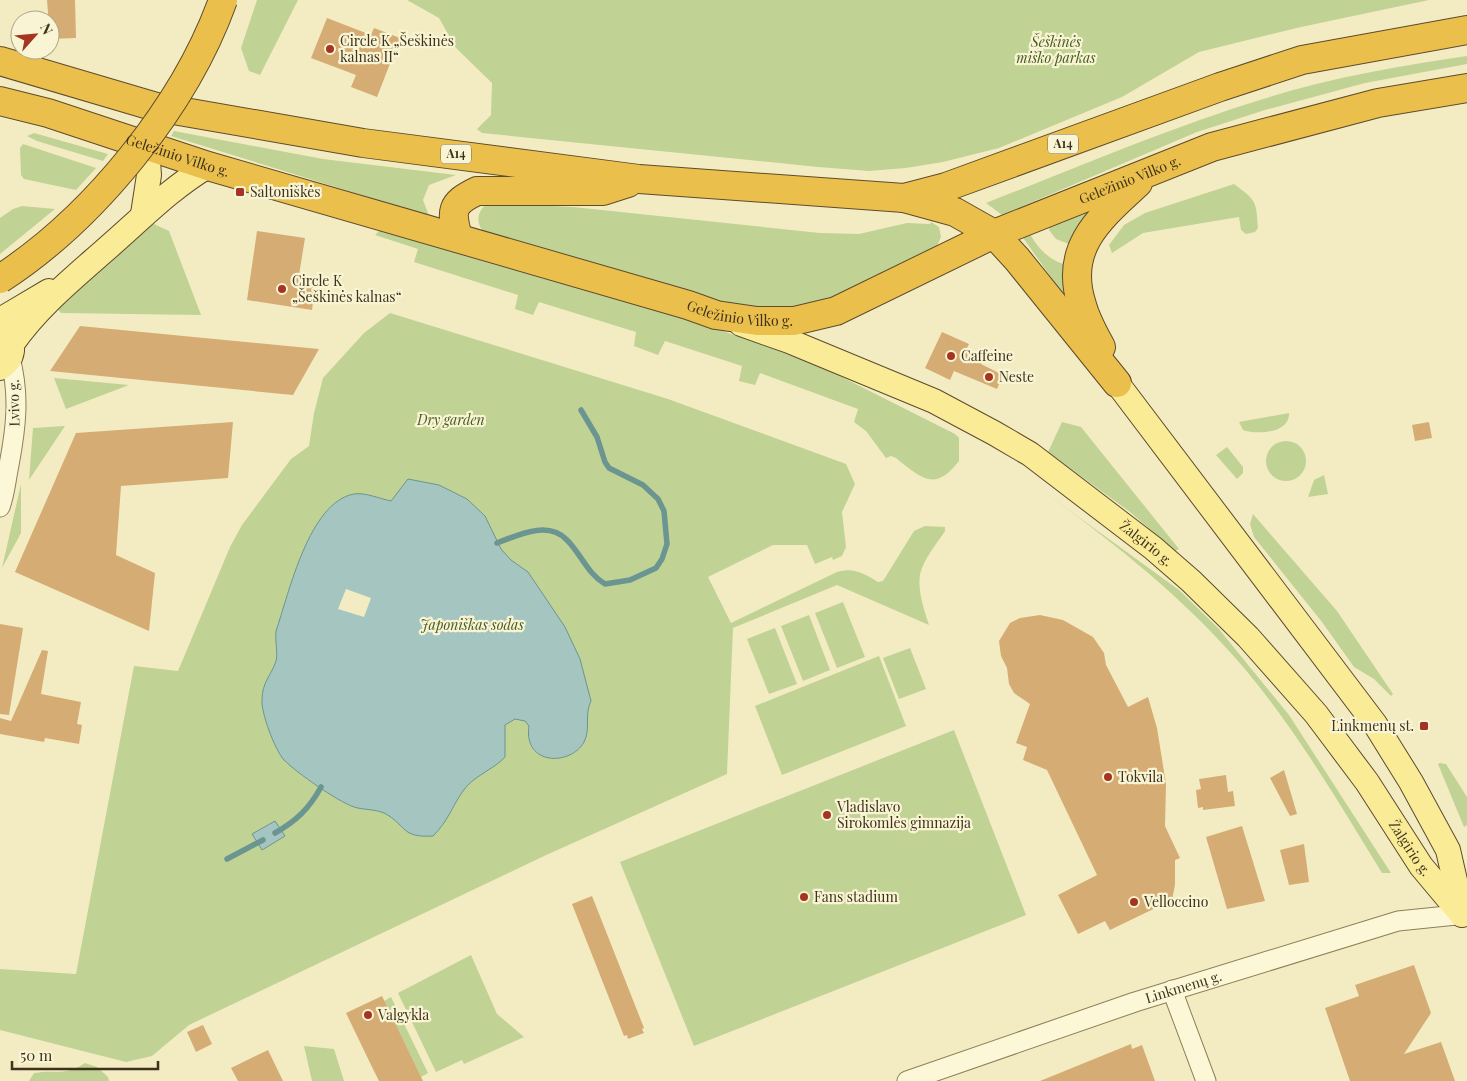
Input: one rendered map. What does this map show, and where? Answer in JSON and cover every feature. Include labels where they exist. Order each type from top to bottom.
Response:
[{"type":"highway","points":[[0,279],[47,243],[80,214],[127,162],[153,128],[195,64],[223,0]]},
{"type":"highway","name":"A14","points":[[0,61],[156,107],[272,129],[639,179],[904,198],[946,187],[1220,87],[1302,60],[1467,30]]},
{"type":"highway","name":"Geležinio Vilko g.","points":[[0,101],[48,114],[208,166],[688,305],[716,315],[757,321],[794,320],[836,311],[994,234],[1212,147],[1296,123],[1378,103],[1467,88]]},
{"type":"highway","points":[[1117,383],[1082,305],[1078,282],[1078,258],[1089,232],[1104,214],[1151,171]]},
{"type":"highway","points":[[458,238],[453,218],[456,204],[461,198],[477,191],[603,191],[639,179]]},
{"type":"highway","name":"Žalgirio g.","points":[[904,198],[955,212],[994,234],[1017,259],[1117,383]]},
{"type":"main road","points":[[143,214],[149,176],[146,147]]},
{"type":"main road","points":[[6,350],[23,328],[66,282],[104,252],[143,214],[189,177],[208,166]]},
{"type":"main road","points":[[0,320],[38,296],[66,282]]},
{"type":"main road","name":"Žalgirio g.","points":[[716,315],[789,341],[934,401],[1030,454],[1153,548],[1191,581],[1240,630],[1316,714],[1367,782],[1421,866],[1465,919]]},
{"type":"main road","name":"Žalgirio g.","points":[[1117,383],[1375,724],[1411,782],[1448,850],[1465,919]]},
{"type":"street","name":"Lvivo g.","points":[[0,507],[13,445],[17,413],[16,382],[6,350]]},
{"type":"street","name":"Linkmenų g.","points":[[907,1081],[990,1050],[1172,990],[1398,921],[1465,919]]},
{"type":"street","points":[[1172,990],[1206,1081]]},
{"type":"green space","points":[[257,0],[298,0],[260,75],[249,71],[241,48]]},
{"type":"green space","name":"Šeškinės miško parkas","points":[[407,0],[1429,0],[1301,27],[1199,52],[1122,97],[999,148],[943,162],[869,171],[482,133],[477,129],[491,115],[492,83],[456,48],[439,18]]},
{"type":"green space","points":[[1467,56],[1467,64],[1365,83],[1265,110],[1197,132],[1002,215],[986,203],[1158,135],[1263,99],[1364,73]]},
{"type":"green space","points":[[174,131],[323,159],[456,175],[429,185],[423,200],[429,216],[171,136]]},
{"type":"green space","points":[[34,133],[108,154],[103,161],[37,141],[27,136]]},
{"type":"green space","points":[[23,144],[96,168],[76,190],[24,179],[21,175],[20,148]]},
{"type":"green space","points":[[1234,184],[1254,202],[1258,228],[1255,232],[1246,234],[1241,230],[1239,217],[1143,233],[1112,253],[1109,245],[1124,225],[1145,213]]},
{"type":"green space","points":[[488,203],[573,207],[820,233],[859,234],[907,223],[930,224],[931,222],[939,227],[941,237],[937,246],[832,303],[794,309],[719,304],[486,235],[480,227],[478,218],[481,210]]},
{"type":"green space","points":[[1098,203],[1074,246],[1056,239],[1049,230],[1050,224]]},
{"type":"green space","points":[[22,206],[55,209],[0,254],[0,218],[13,209]]},
{"type":"green space","points":[[154,224],[169,231],[201,315],[61,313],[55,306],[144,228]]},
{"type":"green space","points":[[380,230],[608,295],[723,331],[822,367],[955,434],[959,438],[959,461],[943,477],[928,479],[913,472],[896,458],[891,456],[886,458],[866,431],[854,422],[858,409],[760,373],[755,385],[739,381],[742,366],[665,341],[658,355],[634,346],[636,332],[539,302],[533,315],[515,309],[518,295],[414,262],[418,249],[375,235]]},
{"type":"green space","points":[[1029,232],[1036,244],[1051,258],[1071,265],[1068,301],[1021,235]]},
{"type":"green space","name":"Japoniškas sodas","points":[[390,313],[668,399],[846,464],[855,484],[842,512],[846,547],[842,556],[833,560],[832,557],[815,564],[807,545],[773,545],[708,577],[731,623],[837,572],[848,570],[863,574],[878,582],[883,581],[914,531],[925,526],[945,527],[945,531],[927,558],[920,575],[921,597],[929,625],[837,585],[733,628],[727,774],[544,856],[189,1025],[152,1056],[126,1062],[0,1030],[0,969],[76,974],[134,666],[178,671],[230,547],[242,525],[291,459],[309,446],[314,413],[323,378],[364,333]]},
{"type":"green space","points":[[54,378],[129,385],[66,409]]},
{"type":"green space","points":[[1289,413],[1288,420],[1284,425],[1272,431],[1249,432],[1243,430],[1239,422]]},
{"type":"green space","points":[[1062,422],[1081,427],[1179,549],[1175,551],[1130,512],[1048,452]]},
{"type":"green space","points":[[65,426],[29,480],[33,428]]},
{"type":"green space","points":[[1290,441],[1297,444],[1303,450],[1306,461],[1305,469],[1297,478],[1290,481],[1282,481],[1275,478],[1267,469],[1266,457],[1269,450],[1278,442]]},
{"type":"green space","points":[[1227,447],[1243,467],[1243,473],[1237,479],[1216,455]]},
{"type":"green space","points":[[1324,475],[1328,494],[1308,497],[1314,480]]},
{"type":"green space","points":[[21,484],[21,533],[2,568]]},
{"type":"green space","points":[[1033,484],[1179,590],[1218,628],[1289,715],[1391,873],[1382,873],[1300,742],[1263,692],[1221,642],[1170,593],[1117,547]]},
{"type":"green space","points":[[1253,514],[1337,611],[1393,694],[1391,696],[1374,679],[1354,667],[1322,622],[1254,537],[1250,524]]},
{"type":"green space","points":[[843,602],[865,657],[837,668],[815,613]]},
{"type":"green space","points":[[809,615],[830,670],[803,681],[781,626]]},
{"type":"green space","points":[[775,628],[797,684],[769,694],[747,639]]},
{"type":"green space","points":[[910,648],[926,689],[899,699],[883,658]]},
{"type":"green space","points":[[879,656],[906,726],[782,775],[755,706]]},
{"type":"green space","points":[[954,730],[1026,915],[694,1046],[620,862]]},
{"type":"green space","points":[[1438,764],[1446,764],[1467,797],[1467,825],[1464,827]]},
{"type":"green space","points":[[471,955],[497,1014],[524,1037],[464,1064],[462,1060],[436,1072],[398,993]]},
{"type":"green space","points":[[391,997],[428,1073],[421,1077],[384,1001]]},
{"type":"green space","points":[[304,1046],[334,1049],[344,1081],[312,1081]]},
{"type":"green space","points":[[85,1063],[97,1067],[108,1077],[109,1081],[29,1081],[34,1073],[71,1070]]},
{"type":"water","points":[[408,479],[439,485],[467,499],[485,516],[501,549],[511,560],[528,572],[565,627],[580,659],[591,701],[584,742],[578,750],[559,758],[549,758],[540,755],[533,749],[529,739],[529,726],[525,721],[515,719],[505,725],[505,757],[467,786],[443,825],[433,836],[409,833],[384,813],[347,804],[298,772],[280,755],[266,722],[262,706],[263,688],[277,658],[276,631],[303,551],[313,531],[325,513],[338,501],[358,494],[391,501]]},
{"type":"water","points":[[275,821],[285,836],[262,850],[252,834]]},
{"type":"pier","points":[[346,589],[371,598],[364,617],[338,609]]},
{"type":"building","points":[[47,0],[75,0],[76,38],[60,39],[60,10],[48,10]]},
{"type":"building","points":[[327,18],[371,35],[374,28],[400,38],[377,97],[351,87],[356,75],[311,58]]},
{"type":"building","points":[[257,231],[305,238],[299,275],[316,277],[312,310],[247,300]]},
{"type":"building","points":[[80,326],[319,349],[293,395],[50,371]]},
{"type":"building","points":[[942,332],[969,344],[965,352],[983,360],[981,364],[1003,375],[997,389],[954,371],[950,380],[925,368]]},
{"type":"building","points":[[233,422],[228,478],[121,486],[116,555],[155,573],[149,631],[15,572],[76,433]]},
{"type":"building","points":[[1429,422],[1432,438],[1415,441],[1412,425]]},
{"type":"building","name":"Tokvila","points":[[1040,615],[1063,620],[1093,637],[1104,653],[1106,665],[1128,707],[1148,697],[1157,728],[1166,784],[1165,826],[1180,858],[1175,860],[1175,885],[1172,900],[1110,930],[1105,921],[1078,934],[1058,895],[1097,875],[1047,770],[1023,760],[1027,747],[1016,743],[1030,704],[1014,693],[1009,684],[1007,668],[1001,656],[999,641],[1010,623],[1020,618]]},
{"type":"building","points":[[0,624],[23,628],[9,715],[0,714]]},
{"type":"building","points":[[42,650],[48,651],[41,694],[81,702],[77,724],[82,725],[79,744],[45,738],[44,742],[0,734],[0,718],[11,721]]},
{"type":"building","points":[[1284,770],[1297,814],[1290,816],[1270,778]]},
{"type":"building","points":[[1226,775],[1228,792],[1233,791],[1235,806],[1203,810],[1203,807],[1198,808],[1196,790],[1201,789],[1199,779]]},
{"type":"building","points":[[1242,826],[1265,901],[1227,909],[1206,837]]},
{"type":"building","points":[[1304,844],[1309,882],[1289,885],[1280,850]]},
{"type":"building","points":[[592,896],[644,1028],[642,1029],[644,1033],[628,1039],[627,1035],[624,1036],[572,904]]},
{"type":"building","points":[[1414,965],[1431,1013],[1404,1054],[1441,1042],[1455,1081],[1350,1081],[1325,1008],[1359,996],[1355,985]]},
{"type":"building","points":[[382,996],[423,1081],[379,1081],[372,1067],[346,1013]]},
{"type":"building","points":[[203,1025],[212,1044],[196,1052],[187,1032]]},
{"type":"building","points":[[1131,1044],[1132,1049],[1142,1045],[1155,1081],[1040,1081]]},
{"type":"building","points":[[268,1050],[283,1081],[238,1081],[231,1068]]},
{"type":"waterway","points":[[497,543],[533,531],[551,531],[559,534],[572,545],[593,574],[605,584],[630,580],[656,568],[662,559],[667,544],[664,511],[658,499],[643,485],[609,468],[605,462],[597,437],[581,410]]},
{"type":"waterway","points":[[275,833],[301,814],[312,802],[321,787]]},
{"type":"waterway","points":[[227,859],[263,840]]},
{"type":"place","name":"Circle K „Šeškinės kalnas II“","points":[[330,49]]},
{"type":"place","name":"Saltoniškės","points":[[240,192]]},
{"type":"place","name":"Circle K „Šeškinės kalnas“","points":[[282,289]]},
{"type":"place","name":"Caffeine","points":[[951,356]]},
{"type":"place","name":"Neste","points":[[989,377]]},
{"type":"place","name":"Linkmenų st.","points":[[1424,726]]},
{"type":"place","name":"Tokvila","points":[[1108,777]]},
{"type":"place","name":"Vladislavo Sirokomlės gimnazija","points":[[827,815]]},
{"type":"place","name":"Fans stadium","points":[[804,897]]},
{"type":"place","name":"Velloccino","points":[[1134,902]]},
{"type":"place","name":"Valgykla","points":[[368,1015]]},
{"type":"park label","name":"Dry garden","points":[[451,420]]}]
